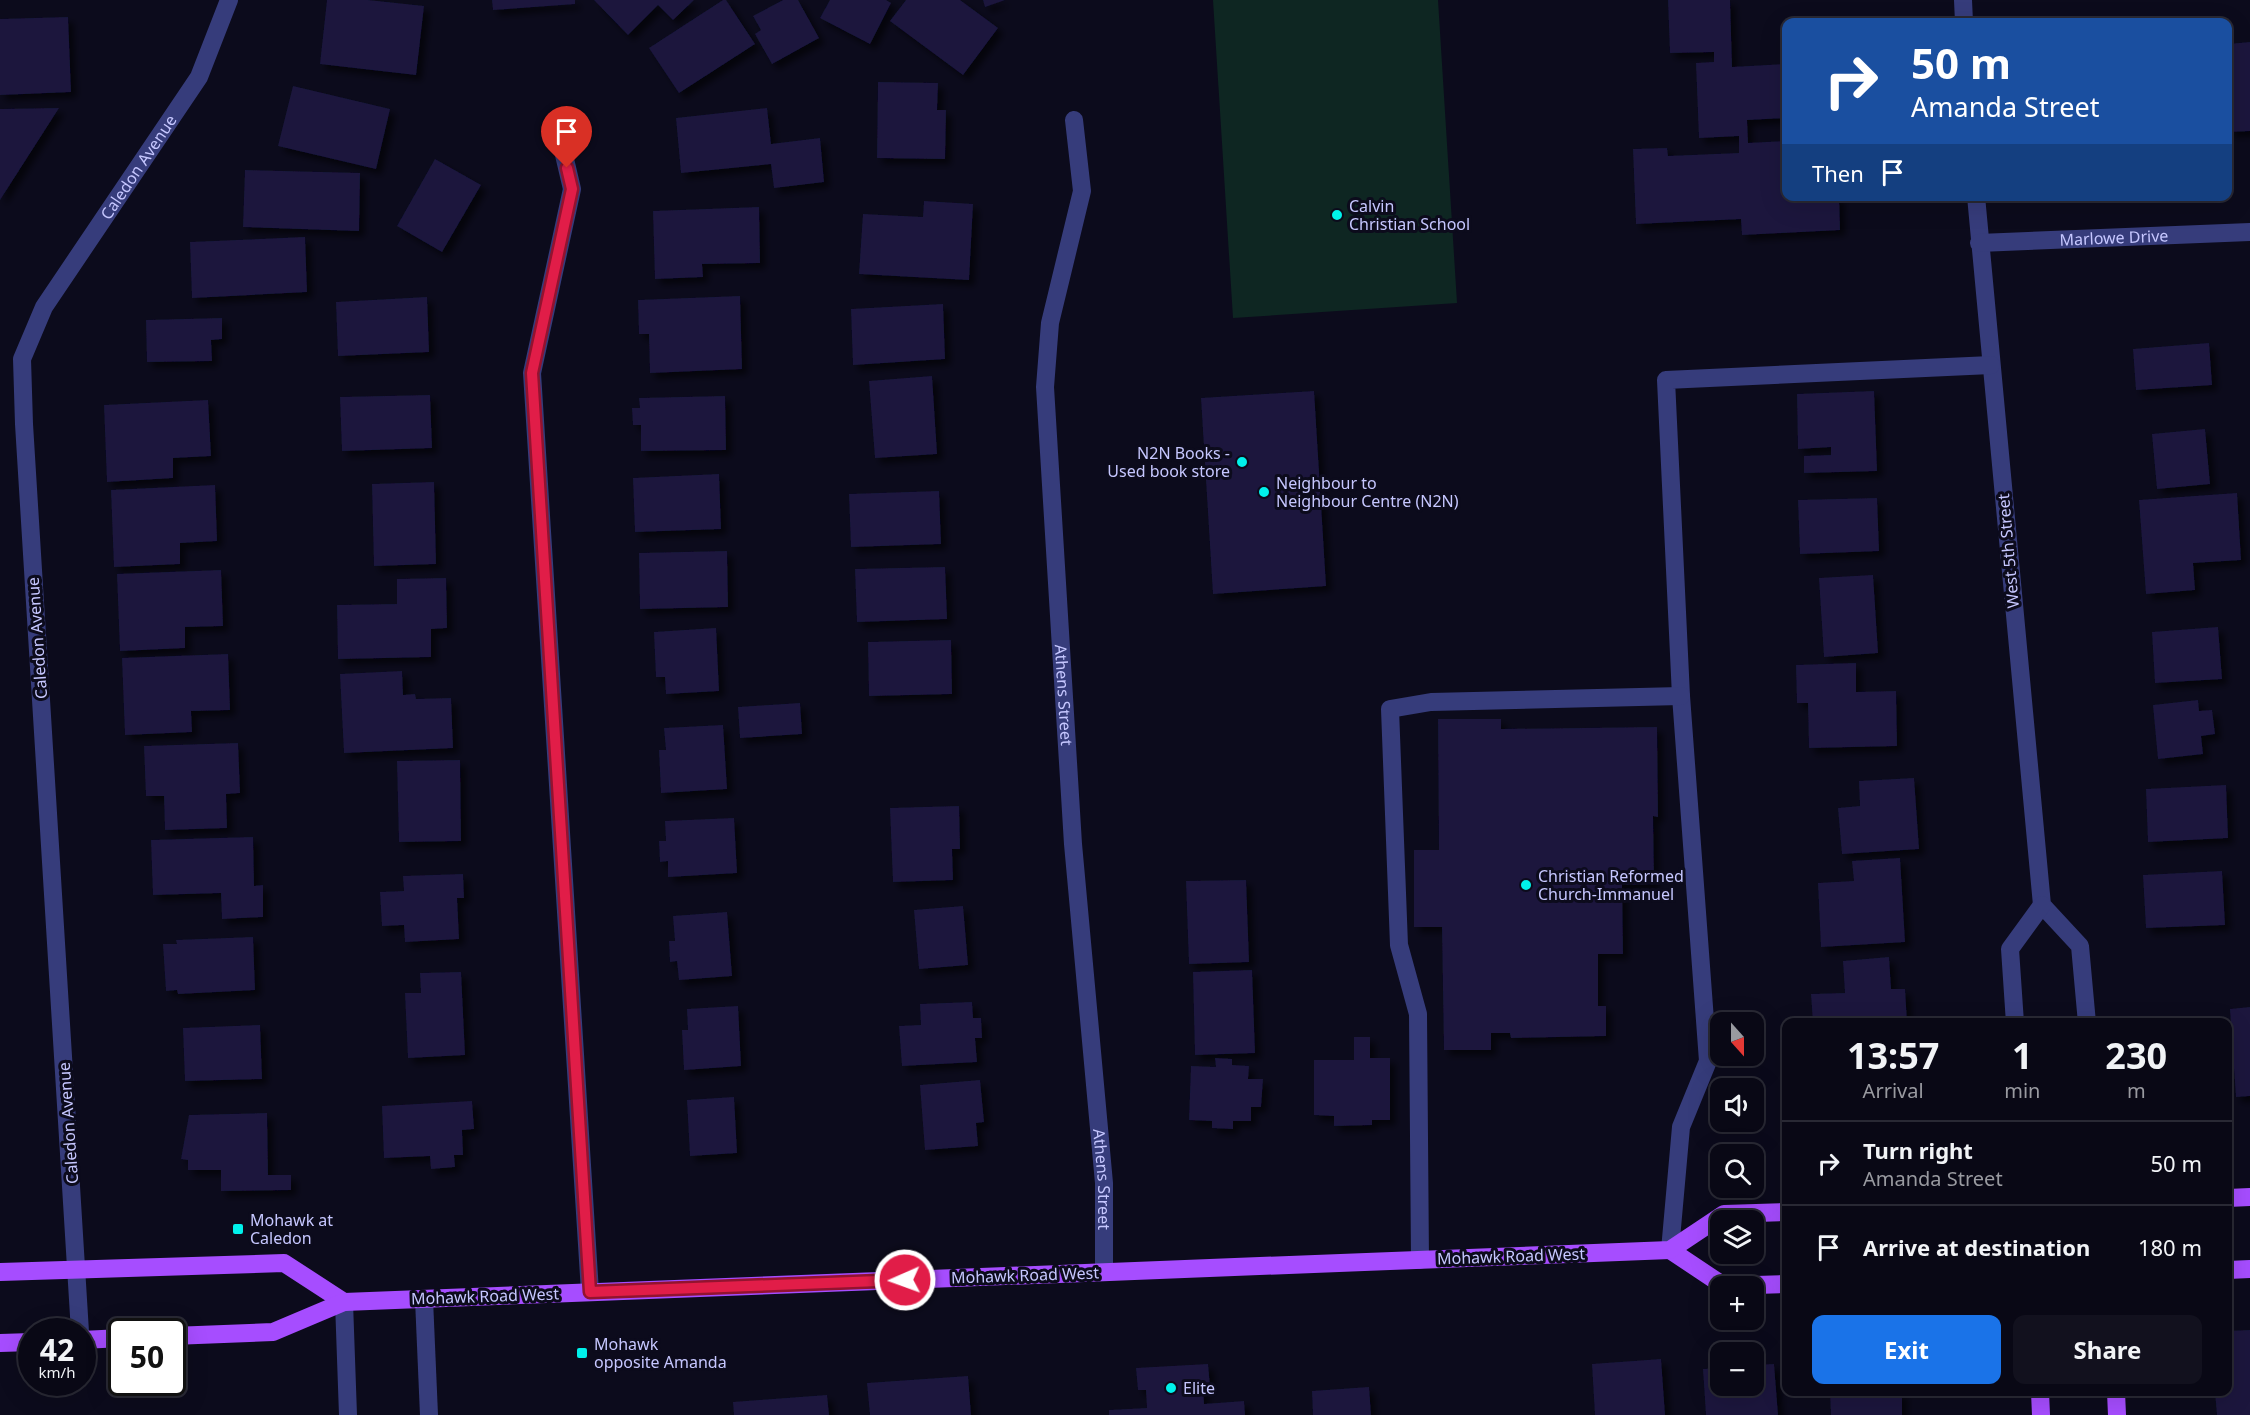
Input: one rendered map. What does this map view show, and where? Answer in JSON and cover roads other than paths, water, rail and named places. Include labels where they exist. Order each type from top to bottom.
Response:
[{"type":"main road","points":[[2232,1198],[2250,1197]]},
{"type":"main road","points":[[1782,1212],[1724,1214],[1670,1250],[1724,1286],[1782,1284]]},
{"type":"main road","name":"Mohawk Road West","points":[[186,1335],[273,1332],[344,1302],[1670,1250]]},
{"type":"main road","points":[[0,1272],[284,1263],[344,1302]]},
{"type":"main road","points":[[2232,1270],[2250,1269]]},
{"type":"main road","points":[[0,1343],[18,1342]]},
{"type":"main road","points":[[2040,1396],[2041,1415]]},
{"type":"main road","points":[[2116,1396],[2117,1415]]},
{"type":"street","name":"Caledon Avenue","points":[[79,1318],[24,424],[22,359],[44,308],[199,77],[229,0]]},
{"type":"street","points":[[1963,0],[1964,18]]},
{"type":"street","name":"Athens Street","points":[[1074,120],[1082,191],[1050,323],[1045,387],[1073,844],[1104,1183],[1104,1272]]},
{"type":"street","points":[[557,125],[572,189],[532,373],[590,1292]]},
{"type":"street","name":"West 5th Street","points":[[1976,201],[2042,904]]},
{"type":"street","name":"Marlowe Drive","points":[[1979,243],[2250,232]]},
{"type":"street","points":[[1670,1250],[1681,1127],[1708,1061],[1681,696],[1666,380],[1991,364]]},
{"type":"street","points":[[1420,1260],[1418,1014],[1399,945],[1390,709],[1431,702],[1681,696]]},
{"type":"street","points":[[2015,1018],[2010,949],[2042,904],[2080,946],[2087,1018]]},
{"type":"street","points":[[424,1299],[429,1415]]},
{"type":"street","points":[[344,1302],[348,1415]]},
{"type":"place","name":"Calvin Christian School","points":[[1337,215]]},
{"type":"place","name":"N2N Books - Used book store","points":[[1242,462]]},
{"type":"place","name":"Neighbour to Neighbour Centre (N2N)","points":[[1264,492]]},
{"type":"place","name":"Christian Reformed Church-Immanuel","points":[[1526,885]]},
{"type":"place","name":"Mohawk at Caledon","points":[[238,1229]]},
{"type":"place","name":"Mohawk opposite Amanda","points":[[582,1353]]},
{"type":"place","name":"Elite","points":[[1171,1388]]}]
